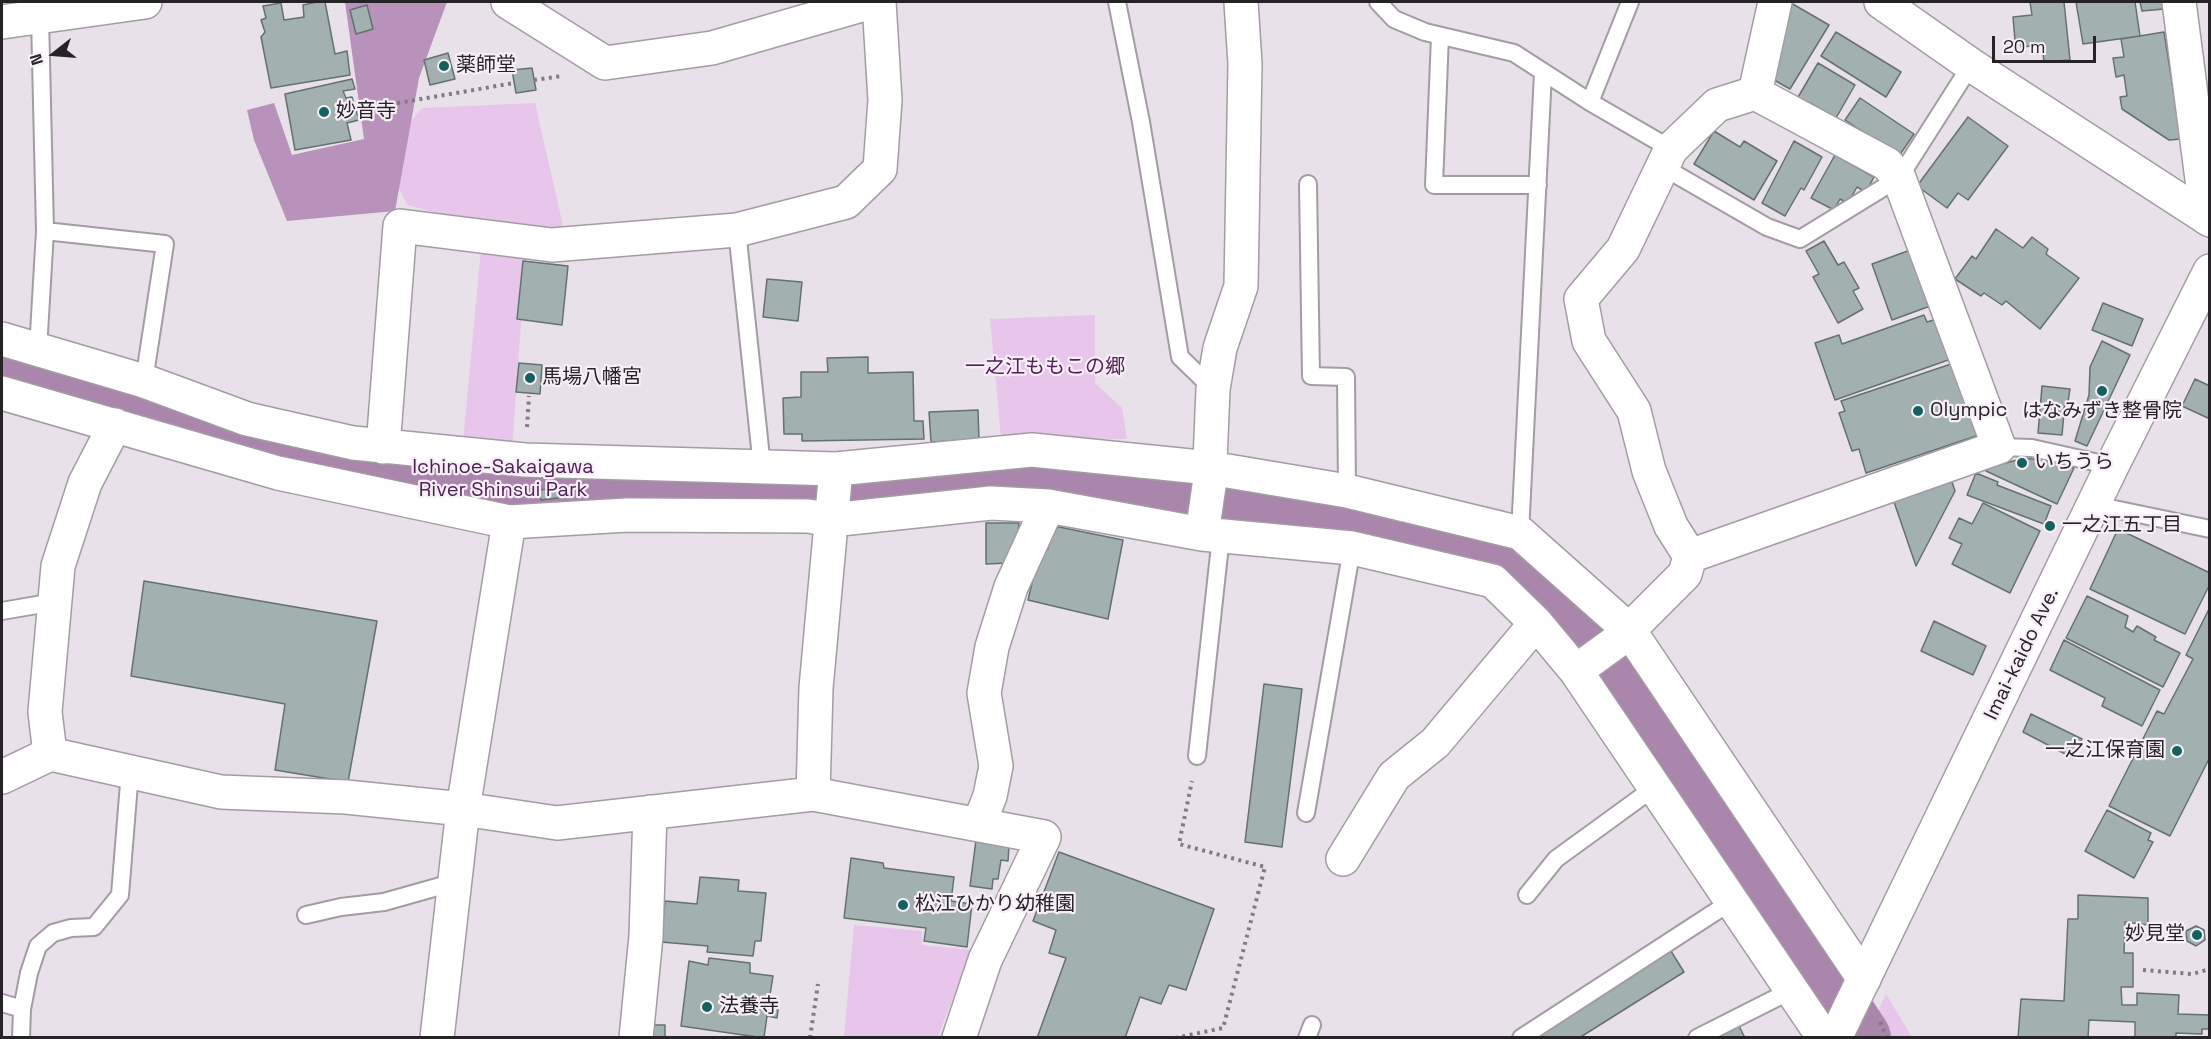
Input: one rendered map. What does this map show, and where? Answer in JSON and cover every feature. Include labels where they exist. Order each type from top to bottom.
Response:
[{"type":"street","points":[[2,22],[145,2]]},
{"type":"street","points":[[508,2],[539,11],[605,63],[712,48],[872,2]]},
{"type":"street","points":[[383,447],[400,226],[552,245],[737,230],[846,202],[880,169],[885,100],[879,2]]},
{"type":"street","points":[[1209,529],[1213,389],[1220,348],[1241,286],[1245,64],[1241,2]]},
{"type":"street","points":[[1755,93],[1775,2]]},
{"type":"street","points":[[1881,2],[1971,65],[2208,219]]},
{"type":"street","points":[[2179,2],[2208,219]]},
{"type":"street","points":[[1755,93],[1887,164],[1899,178],[1999,447],[1690,556],[1671,526],[1649,471],[1634,411],[1589,342],[1581,299],[1623,249],[1667,158],[1717,105],[1755,93]]},
{"type":"street","name":"Imai-kaido Ave.","points":[[1835,1038],[2112,466],[2210,271]]},
{"type":"street","points":[[2,339],[144,381],[247,419],[353,443],[525,460],[762,467],[834,491],[1048,506],[1352,548],[1493,581],[1536,623],[1605,650],[1655,787],[1824,1038]]},
{"type":"street","points":[[2,393],[278,473],[509,522],[627,515],[808,516],[834,491],[1032,450],[1210,477],[1347,491],[1520,533],[1605,650],[1864,979]]},
{"type":"street","points":[[50,754],[45,712],[58,566],[85,483],[115,425]]},
{"type":"street","points":[[813,794],[816,688],[834,491]]},
{"type":"street","points":[[980,824],[990,796],[996,766],[984,693],[992,647],[1011,587],[1048,506]]},
{"type":"street","points":[[437,1038],[463,809],[509,522]]},
{"type":"street","points":[[1605,650],[1684,574],[1690,556]]},
{"type":"street","points":[[1343,860],[1394,776],[1435,743],[1536,623]]},
{"type":"street","points":[[2,777],[50,754],[221,792],[346,797],[463,809],[557,824],[813,794],[1044,837],[985,960],[959,1038]]},
{"type":"street","points":[[636,1038],[646,936],[650,812]]},
{"type":"lane","points":[[1117,2],[1141,122],[1180,357],[1213,389]]},
{"type":"lane","points":[[1378,2],[1394,19],[1425,33],[1514,53],[1590,102],[1767,227],[1800,239],[1899,178],[1971,65]]},
{"type":"lane","points":[[1590,102],[1630,2]]},
{"type":"lane","points":[[38,350],[45,231],[40,17]]},
{"type":"lane","points":[[1440,36],[1434,185],[1538,185]]},
{"type":"lane","points":[[1520,533],[1543,73]]},
{"type":"lane","points":[[1308,184],[1311,376],[1346,377],[1347,491]]},
{"type":"lane","points":[[737,230],[762,467]]},
{"type":"lane","points":[[45,231],[165,244],[144,381]]},
{"type":"lane","points":[[1999,447],[2032,448],[2112,466]]},
{"type":"lane","points":[[2095,505],[2210,529]]},
{"type":"lane","points":[[1197,756],[1209,529]]},
{"type":"lane","points":[[1306,813],[1352,548]]},
{"type":"lane","points":[[2,611],[54,602]]},
{"type":"lane","points":[[21,1038],[22,1009],[29,973],[38,946],[53,933],[71,928],[94,927],[120,895],[129,771]]},
{"type":"lane","points":[[1527,895],[1556,859],[1655,787]]},
{"type":"lane","points":[[306,915],[341,907],[384,902],[454,882]]},
{"type":"lane","points":[[1521,1038],[1732,902]]},
{"type":"lane","points":[[1697,1038],[1792,990]]},
{"type":"lane","points":[[2,1003],[22,1009]]},
{"type":"path","points":[[375,107],[514,83]]},
{"type":"path","points":[[1175,1038],[1222,1028],[1265,867],[1179,844],[1197,756]]},
{"type":"path","points":[[2143,970],[2192,974],[2210,969]]},
{"type":"path","points":[[810,1038],[819,984]]},
{"type":"green space","points":[[535,103],[564,230],[476,223],[407,205],[395,180],[397,138],[422,108]]},
{"type":"green space","name":"Ichinoe-Sakaigawa River Shinsui Park","points":[[481,248],[526,253],[512,449],[867,463],[1181,456],[1178,518],[914,500],[507,512],[324,474],[2,382],[2,332],[266,415],[463,443]]},
{"type":"green space","name":"一之江ももこの郷","points":[[1095,315],[1095,383],[1122,408],[1127,439],[1001,438],[990,319]]},
{"type":"green space","points":[[1239,462],[1360,479],[1502,509],[1536,529],[1621,609],[1573,640],[1541,608],[1233,525]]},
{"type":"green space","points":[[1643,647],[1844,943],[1831,963],[1814,998],[1670,799],[1623,711],[1601,677],[1606,669]]},
{"type":"green space","points":[[854,925],[922,931],[922,945],[971,950],[938,1037],[844,1037]]},
{"type":"green space","points":[[1886,994],[1912,1037],[1866,1037]]},
{"type":"shaded area","points":[[345,2],[447,2],[419,78],[395,211],[287,221],[254,140],[247,110],[274,103],[292,155],[364,139]]},
{"type":"building","points":[[325,2],[335,54],[347,51],[350,75],[271,88],[261,37],[265,32],[261,20],[266,18],[263,6],[281,3],[284,20],[304,17],[303,5]]},
{"type":"building","points":[[2030,2],[2064,2],[2070,60],[2044,62],[2042,45],[2021,47],[2021,39],[2015,40],[2013,17],[2032,15]]},
{"type":"building","points":[[2076,2],[2135,2],[2140,36],[2083,44]]},
{"type":"building","points":[[2140,2],[2163,2],[2164,9],[2142,11]]},
{"type":"building","points":[[1791,3],[1829,25],[1790,89],[1767,76]]},
{"type":"building","points":[[367,5],[373,29],[356,34],[350,10]]},
{"type":"building","points":[[1836,32],[1901,72],[1886,97],[1821,56]]},
{"type":"building","points":[[2164,32],[2181,139],[2169,140],[2122,109],[2120,97],[2127,96],[2124,75],[2116,77],[2113,58],[2124,57],[2121,39]]},
{"type":"building","points":[[448,53],[455,79],[430,85],[424,60]]},
{"type":"building","points":[[1818,63],[1855,85],[1836,118],[1810,103],[1809,105],[1797,99]]},
{"type":"building","points":[[532,68],[536,90],[516,93],[512,70]]},
{"type":"building","points":[[352,79],[355,89],[343,91],[346,98],[352,97],[359,120],[347,123],[351,140],[295,150],[285,94]]},
{"type":"building","points":[[1860,98],[1914,134],[1899,156],[1845,120]]},
{"type":"building","points":[[1968,117],[2008,146],[1968,200],[1958,193],[1947,208],[1917,186]]},
{"type":"building","points":[[1714,131],[1740,147],[1744,141],[1777,161],[1754,200],[1694,164]]},
{"type":"building","points":[[1794,141],[1822,157],[1804,190],[1801,188],[1785,216],[1762,203]]},
{"type":"building","points":[[1835,155],[1874,177],[1866,192],[1857,187],[1848,203],[1840,199],[1834,210],[1811,198]]},
{"type":"building","points":[[1996,229],[2023,248],[2032,237],[2048,249],[2046,254],[2079,278],[2040,329],[2006,301],[2002,305],[1984,293],[1981,296],[1955,279],[1972,256],[1976,259]]},
{"type":"building","points":[[1824,241],[1838,265],[1844,262],[1859,288],[1853,291],[1863,309],[1838,323],[1813,277],[1819,274],[1806,251]]},
{"type":"building","points":[[1913,249],[1933,305],[1892,320],[1872,264]]},
{"type":"building","points":[[523,261],[568,266],[562,325],[517,319]]},
{"type":"building","points":[[767,279],[802,282],[798,321],[763,317]]},
{"type":"building","points":[[2103,303],[2143,319],[2132,346],[2092,330]]},
{"type":"building","points":[[1924,315],[1927,322],[1937,319],[1951,359],[1835,400],[1815,343],[1839,335],[1842,344]]},
{"type":"building","points":[[2102,341],[2130,355],[2087,446],[2075,441],[2089,395],[2090,367]]},
{"type":"building","points":[[868,357],[868,373],[913,372],[914,421],[923,421],[924,439],[802,441],[802,434],[784,434],[783,398],[801,397],[801,372],[828,372],[827,358]]},
{"type":"building","points":[[519,363],[542,365],[540,394],[516,392]]},
{"type":"building","points":[[1954,363],[1979,435],[1866,473],[1859,449],[1852,451],[1839,413],[1845,411],[1841,401]]},
{"type":"building","points":[[2195,379],[2210,386],[2210,419],[2182,406]]},
{"type":"building","points":[[2042,386],[2070,389],[2068,402],[2065,402],[2062,435],[2038,433]]},
{"type":"building","points":[[978,410],[979,440],[931,442],[929,412]]},
{"type":"building","points":[[2024,458],[2074,468],[2057,504],[1986,471],[1988,468]]},
{"type":"building","points":[[1976,473],[1998,482],[1997,485],[2051,506],[2044,524],[1967,495]]},
{"type":"building","points":[[1951,479],[1955,491],[1916,566],[1893,499]]},
{"type":"building","points":[[557,488],[558,498],[541,500],[539,490]]},
{"type":"building","points":[[1983,503],[2040,531],[2010,593],[1952,564],[1962,544],[1949,538],[1959,518],[1972,524]]},
{"type":"building","points":[[986,523],[1019,523],[1017,544],[1008,563],[986,564]]},
{"type":"building","points":[[1059,527],[1123,540],[1108,619],[1028,600],[1040,549],[1048,549],[1051,531]]},
{"type":"building","points":[[2118,529],[2210,573],[2210,584],[2185,634],[2090,589]]},
{"type":"building","points":[[144,581],[377,621],[348,782],[275,770],[285,704],[131,676]]},
{"type":"building","points":[[2087,596],[2128,616],[2125,627],[2133,632],[2137,626],[2156,637],[2154,640],[2180,653],[2163,687],[2066,638]]},
{"type":"building","points":[[2210,607],[2210,757],[2170,836],[2109,806],[2157,711],[2164,714],[2193,659],[2186,655]]},
{"type":"building","points":[[1934,621],[1986,646],[1973,675],[1921,651]]},
{"type":"building","points":[[2064,640],[2160,690],[2142,726],[2102,706],[2105,698],[2050,670]]},
{"type":"building","points":[[1264,684],[1302,689],[1282,847],[1245,842]]},
{"type":"building","points":[[2031,714],[2082,739],[2073,758],[2023,732]]},
{"type":"building","points":[[2107,810],[2151,833],[2148,840],[2153,842],[2134,878],[2085,851]]},
{"type":"building","points":[[976,840],[1009,845],[1008,861],[1001,860],[998,879],[993,879],[992,889],[970,886]]},
{"type":"building","points":[[1059,852],[1214,909],[1186,990],[1169,985],[1161,1004],[1140,997],[1125,1038],[1037,1038],[1066,958],[1049,953],[1056,930],[1033,921]]},
{"type":"building","points":[[851,858],[883,863],[884,868],[954,877],[951,901],[972,904],[967,947],[924,941],[926,928],[844,918]]},
{"type":"building","points":[[700,877],[739,880],[738,891],[766,893],[761,941],[755,941],[753,956],[707,952],[708,946],[661,942],[665,901],[697,904]]},
{"type":"building","points":[[2078,895],[2148,898],[2148,925],[2125,922],[2124,953],[2133,953],[2133,987],[2121,987],[2122,1005],[2137,1005],[2137,993],[2179,995],[2178,1014],[2210,1015],[2210,1029],[2202,1029],[2202,1034],[2176,1033],[2176,1038],[2135,1038],[2135,1022],[2089,1020],[2088,1038],[2018,1038],[2021,999],[2064,1001],[2068,919],[2078,919]]},
{"type":"building","points":[[2196,926],[2204,930],[2205,940],[2196,946],[2187,941],[2186,931]]},
{"type":"building","points":[[1669,948],[1684,972],[1579,1038],[1528,1038]]},
{"type":"building","points":[[709,958],[750,963],[750,973],[773,976],[769,1001],[779,1002],[777,1018],[767,1016],[764,1038],[681,1026],[689,961],[708,965]]},
{"type":"building","points":[[1737,1022],[1745,1038],[1707,1038]]},
{"type":"building","points":[[653,1025],[665,1025],[665,1038],[653,1038]]},
{"type":"waterway","points":[[2,371],[353,471],[529,482],[784,484],[866,490],[973,476],[1049,471],[1481,553],[1551,583],[1590,628],[1860,1038]]},
{"type":"place","name":"薬師堂","points":[[444,66]]},
{"type":"place","name":"妙音寺","points":[[324,112]]},
{"type":"place","name":"馬場八幡宮","points":[[530,378]]},
{"type":"place","name":"はなみずき整骨院","points":[[2102,391]]},
{"type":"place","name":"Olympic","points":[[1918,411]]},
{"type":"place","name":"いちうら","points":[[2022,463]]},
{"type":"place","name":"一之江五丁目","points":[[2050,526]]},
{"type":"place","name":"一之江保育園","points":[[2177,751]]},
{"type":"place","name":"松江ひかり幼稚園","points":[[903,905]]},
{"type":"place","name":"妙見堂","points":[[2197,935]]},
{"type":"place","name":"法養寺","points":[[707,1007]]}]
